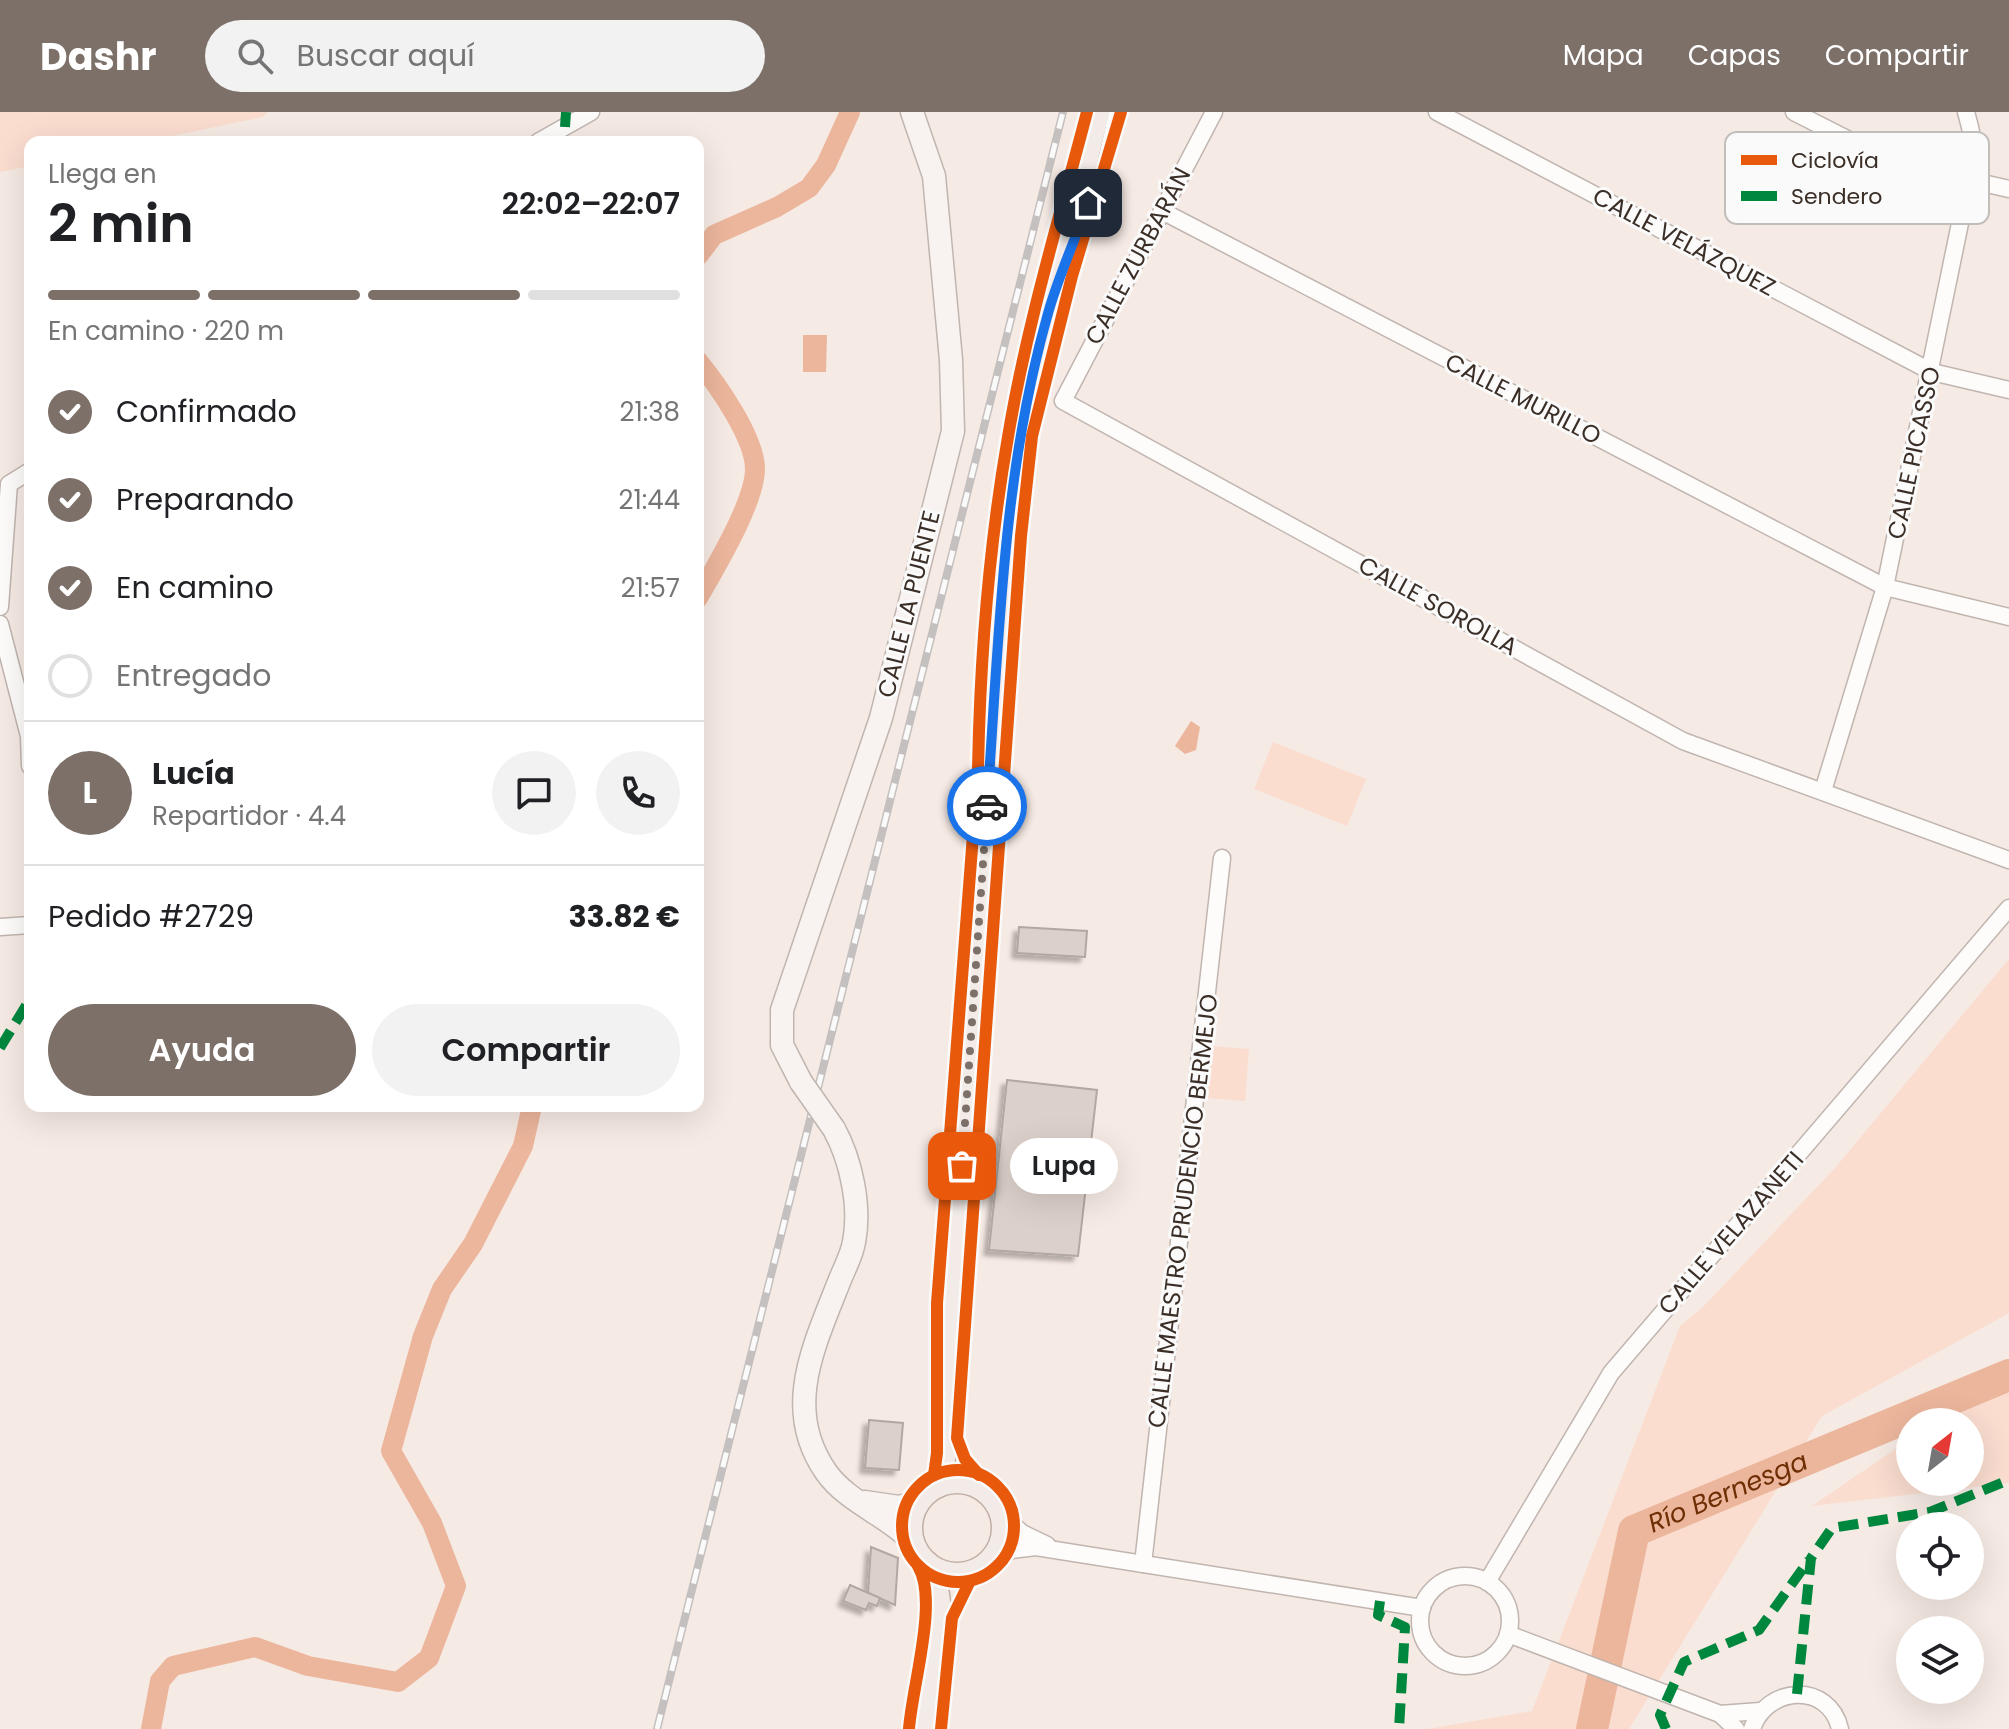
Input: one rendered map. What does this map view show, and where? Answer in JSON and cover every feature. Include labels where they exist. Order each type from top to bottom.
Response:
[{"type":"main road","points":[[938,1485],[949,1426],[955,1269],[1007,528],[1016,458],[1097,112]]},
{"type":"main road","points":[[940,1616],[965,1574],[992,1559],[1001,1543],[1001,1514],[960,1463],[949,1426]]},
{"type":"main road","points":[[926,1729],[940,1616],[937,1588],[912,1541],[910,1521],[918,1502],[938,1485],[960,1481],[982,1489]]},
{"type":"main road","points":[[926,1563],[944,1573],[965,1574]]},
{"type":"street","points":[[549,136],[591,112]]},
{"type":"street","name":"CALLE LA PUENTE","points":[[912,112],[934,176],[951,360],[953,431],[881,718],[782,1010],[782,1045],[801,1082],[845,1150],[855,1207],[854,1242],[816,1343],[802,1401],[806,1436],[827,1474],[912,1541]]},
{"type":"street","name":"CALLE ZURBARÁN","points":[[1063,401],[1214,112]]},
{"type":"street","name":"CALLE VELÁZQUEZ","points":[[1437,112],[1932,372],[2009,390]]},
{"type":"street","points":[[1794,112],[1833,132]]},
{"type":"street","name":"CALLE PICASSO","points":[[1966,112],[1972,132]]},
{"type":"street","points":[[1989,184],[2009,189]]},
{"type":"street","name":"CALLE MURILLO","points":[[1162,211],[1885,587],[2009,617]]},
{"type":"street","name":"CALLE PICASSO","points":[[1823,791],[1885,587],[1960,224]]},
{"type":"street","name":"CALLE SOROLLA","points":[[1063,401],[1683,741],[2009,860]]},
{"type":"street","points":[[0,607],[9,484],[24,475]]},
{"type":"street","points":[[0,624],[24,717]]},
{"type":"street","name":"CALLE MAESTRO PRUDENCIO BERMEJO","points":[[1143,1564],[1222,858]]},
{"type":"street","name":"CALLE VELAZANETI","points":[[1487,1582],[1611,1373],[2009,908]]},
{"type":"street","points":[[0,927],[24,925]]},
{"type":"street","points":[[856,1499],[885,1507],[918,1502]]},
{"type":"street","points":[[1001,1514],[1022,1533],[1055,1550]]},
{"type":"street","points":[[992,1559],[1012,1550],[1055,1550],[1422,1608]]},
{"type":"street","points":[[1461,1576],[1487,1582],[1506,1604],[1508,1634],[1502,1647],[1479,1664],[1452,1664],[1429,1648],[1420,1622],[1427,1596],[1448,1579],[1461,1576]]},
{"type":"street","points":[[1508,1634],[1720,1714],[1736,1729]]},
{"type":"street","points":[[1720,1714],[1760,1711],[1787,1695],[1811,1696],[1832,1711],[1840,1729]]},
{"type":"street","points":[[1752,1729],[1760,1711]]},
{"type":"lane","points":[[1047,316],[1099,175],[1113,112]]},
{"type":"shaded area","points":[[0,112],[268,112],[263,117],[172,136],[24,136],[24,167],[0,172]]},
{"type":"shaded area","points":[[803,335],[827,335],[826,372],[803,372]]},
{"type":"shaded area","points":[[1191,721],[1200,727],[1196,750],[1185,754],[1175,746]]},
{"type":"shaded area","points":[[1273,742],[1366,779],[1347,826],[1254,789]]},
{"type":"shaded area","points":[[2009,959],[2009,1313],[1822,1416],[1629,1729],[1428,1729],[1532,1711],[1680,1326],[1703,1307],[1835,1168]]},
{"type":"shaded area","points":[[1211,1046],[1249,1049],[1245,1101],[1207,1098]]},
{"type":"shaded area","points":[[2009,1372],[2009,1483],[1984,1486],[1984,1408],[1956,1408]]},
{"type":"shaded area","points":[[1896,1449],[1898,1496],[1812,1506]]},
{"type":"building","points":[[1019,927],[1087,931],[1085,957],[1017,953]]},
{"type":"building","points":[[1007,1080],[1097,1090],[1078,1256],[989,1250]]},
{"type":"building","points":[[869,1420],[903,1423],[899,1470],[865,1468]]},
{"type":"building","points":[[871,1547],[898,1558],[895,1605],[868,1593]]},
{"type":"building","points":[[850,1585],[880,1598],[877,1606],[869,1603],[866,1610],[843,1601]]},
{"type":"waterway","points":[[704,248],[714,235],[777,207],[809,188],[826,165],[850,112]]},
{"type":"waterway","points":[[704,369],[742,427],[755,469],[741,516],[704,588]]},
{"type":"waterway","points":[[151,1729],[160,1681],[173,1666],[255,1647],[308,1666],[398,1682],[429,1658],[456,1586],[432,1523],[391,1451],[423,1336],[442,1289],[473,1244],[523,1146],[531,1112]]},
{"type":"waterway","name":"Río Bernesga","points":[[1592,1729],[1634,1531],[2009,1375]]},
{"type":"railway","points":[[657,1729],[1063,112]]},
{"type":"marked path","points":[[565,127],[566,112]]},
{"type":"marked path","points":[[0,1048],[24,1009]]},
{"type":"marked path","points":[[1797,1694],[1811,1558],[1832,1528],[1930,1512],[2009,1480]]},
{"type":"marked path","points":[[1666,1729],[1660,1715],[1684,1662],[1759,1630],[1809,1560]]},
{"type":"marked path","points":[[1380,1601],[1378,1615],[1405,1627],[1399,1729]]},
{"type":"cycle path","points":[[934,1475],[937,1453],[937,1303],[991,561],[1015,396],[1087,112]]},
{"type":"cycle path","points":[[979,1475],[965,1459],[957,1438],[1021,536],[1032,436],[1072,276],[1121,112]]},
{"type":"cycle path","points":[[958,1470],[979,1474],[998,1486],[1010,1505],[1014,1526],[1010,1547],[998,1566],[979,1578],[958,1582],[937,1578],[918,1566],[906,1547],[902,1526],[906,1505],[918,1486],[937,1474],[958,1470]]},
{"type":"cycle path","points":[[909,1729],[925,1621],[924,1581],[918,1566]]},
{"type":"cycle path","points":[[941,1729],[952,1618],[970,1581]]},
{"type":"way so far","points":[[962,1166],[987,806]]},
{"type":"place","name":"Lupa","points":[[962,1166]]},
{"type":"route","points":[[987,806],[1007,528],[1016,458],[1047,316],[1088,203]]}]
